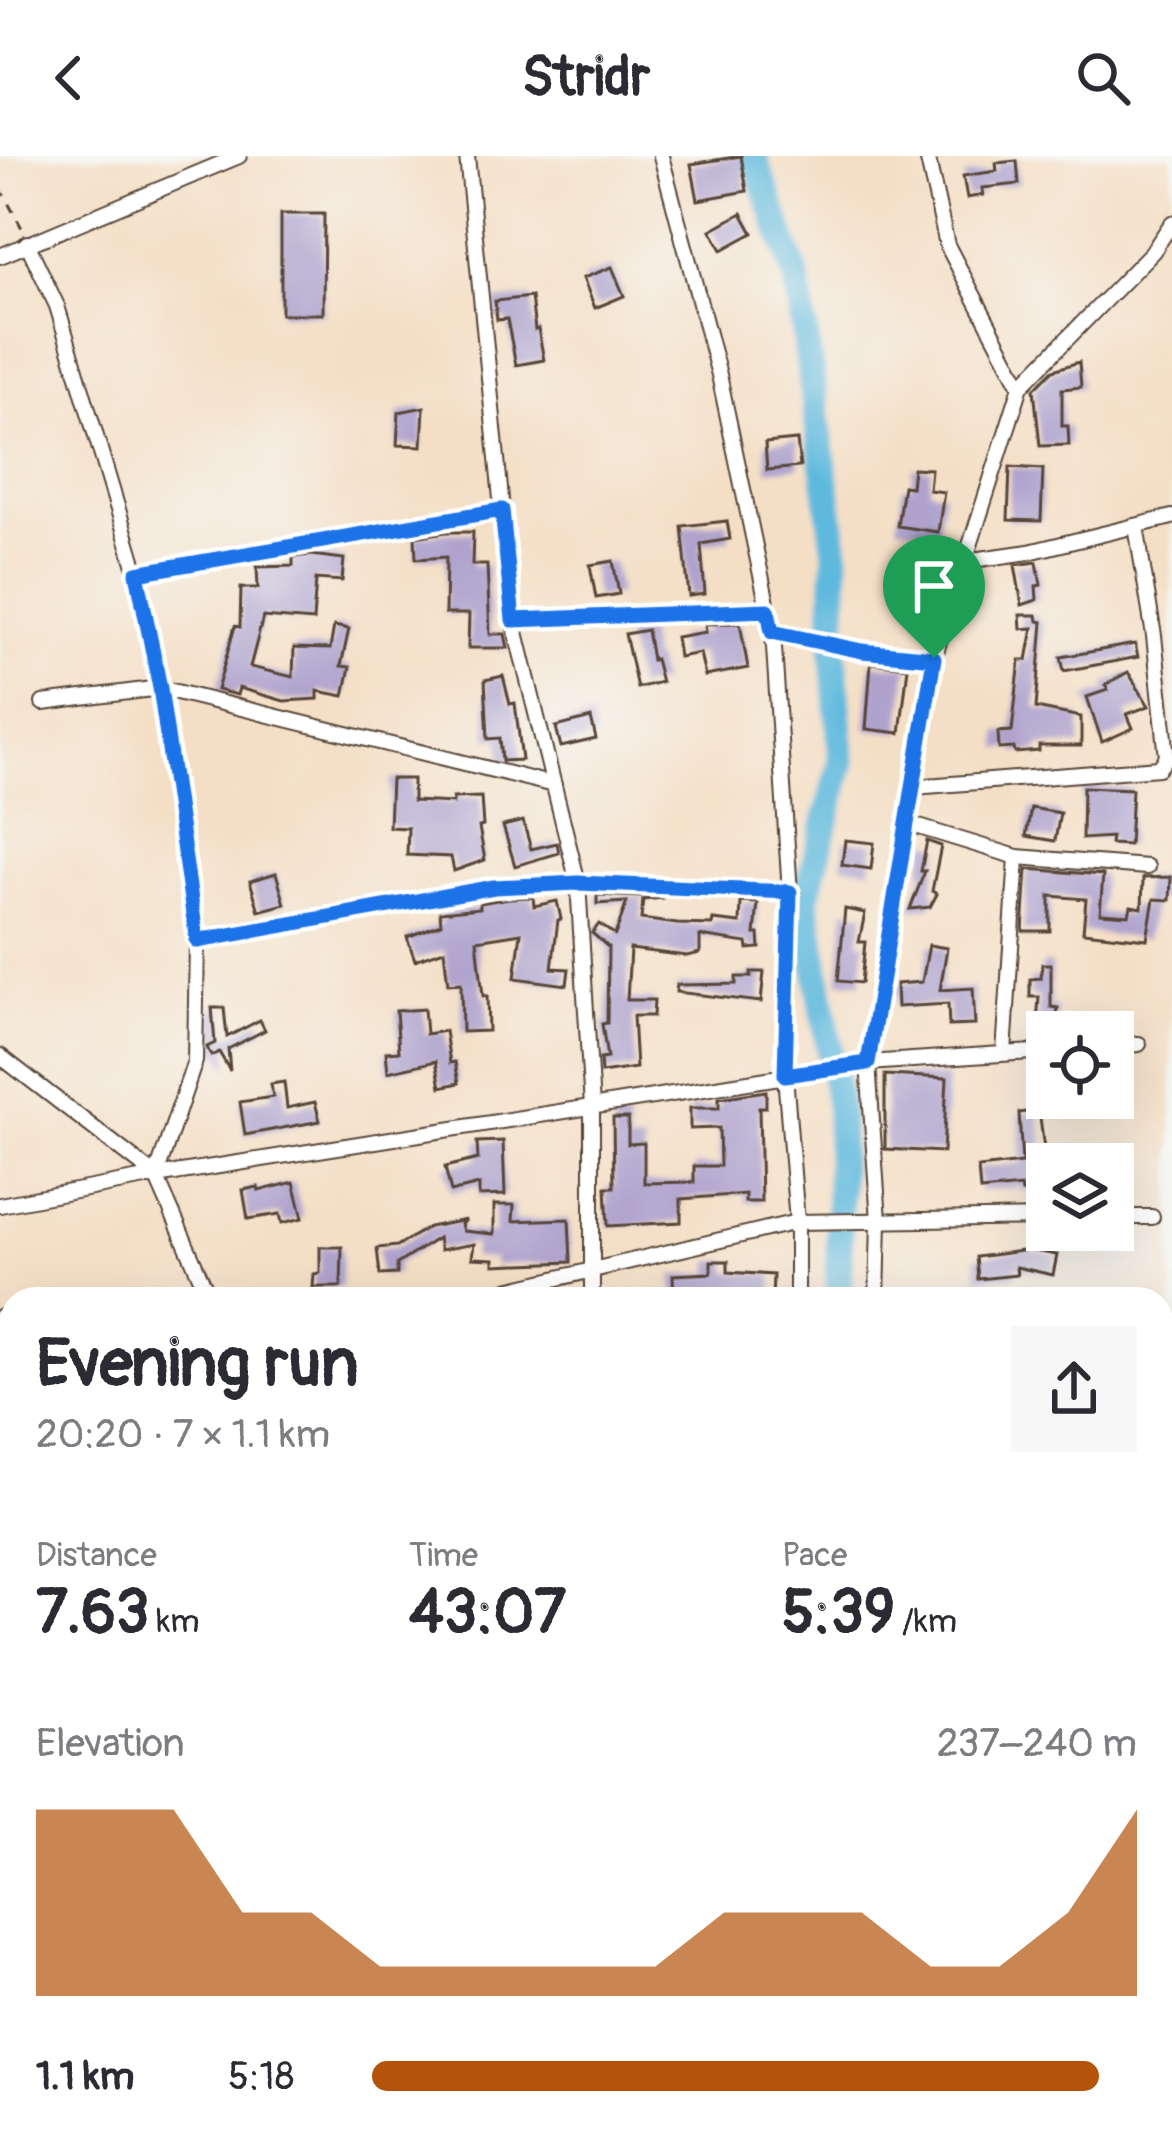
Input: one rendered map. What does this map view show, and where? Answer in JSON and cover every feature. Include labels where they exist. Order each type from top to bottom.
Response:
[{"type":"street","points":[[0,256],[239,156]]},
{"type":"street","points":[[467,156],[513,620],[578,883],[592,1106],[592,1287]]},
{"type":"street","points":[[661,156],[719,375],[772,632],[790,892],[785,1075],[797,1287]]},
{"type":"street","points":[[927,156],[947,245],[1021,386]]},
{"type":"street","points":[[877,1287],[879,1221],[868,1063],[934,658],[1021,386],[1153,251],[1172,223]]},
{"type":"street","points":[[27,243],[57,307],[137,573],[160,688],[197,941],[195,1061],[156,1176]]},
{"type":"street","points":[[137,573],[502,510]]},
{"type":"street","points":[[967,560],[1029,552],[1172,518]]},
{"type":"street","points":[[913,787],[1164,763],[1154,636],[1136,526]]},
{"type":"street","points":[[513,620],[768,610]]},
{"type":"street","points":[[772,632],[862,651],[934,658]]},
{"type":"street","points":[[43,703],[160,688],[554,784]]},
{"type":"street","points":[[906,824],[1017,857],[1147,867]]},
{"type":"street","points":[[1004,1054],[1017,857]]},
{"type":"street","points":[[197,941],[494,887],[578,883],[790,892]]},
{"type":"street","points":[[1134,1045],[1139,1045]]},
{"type":"street","points":[[0,1205],[785,1075],[868,1063],[1026,1052]]},
{"type":"street","points":[[0,1056],[156,1176],[205,1287]]},
{"type":"street","points":[[1134,1217],[1152,1217]]},
{"type":"street","points":[[520,1287],[796,1222],[1026,1218]]},
{"type":"path","points":[[0,188],[27,243]]},
{"type":"building","points":[[741,156],[747,191],[698,200],[691,164]]},
{"type":"building","points":[[1017,161],[1019,184],[982,188],[983,195],[967,198],[963,176],[997,171],[996,163]]},
{"type":"building","points":[[742,213],[753,233],[722,250],[711,230]]},
{"type":"building","points":[[281,214],[324,214],[323,314],[281,314]]},
{"type":"building","points":[[612,267],[624,296],[595,308],[583,278]]},
{"type":"building","points":[[531,297],[544,360],[516,365],[507,319],[497,320],[495,301]]},
{"type":"building","points":[[1079,362],[1081,387],[1062,389],[1062,426],[1068,426],[1069,445],[1040,446],[1034,389],[1053,370]]},
{"type":"building","points":[[424,407],[422,446],[397,445],[399,412]]},
{"type":"building","points":[[797,440],[800,467],[767,470],[765,443]]},
{"type":"building","points":[[1010,467],[1043,469],[1041,521],[1008,520]]},
{"type":"building","points":[[913,468],[931,469],[929,490],[944,492],[938,532],[897,526],[903,486],[911,487]]},
{"type":"building","points":[[727,521],[730,539],[701,544],[705,594],[689,596],[682,526]]},
{"type":"building","points":[[473,532],[472,565],[487,565],[490,634],[505,634],[508,648],[468,648],[469,614],[445,614],[446,557],[416,559],[415,537]]},
{"type":"building","points":[[293,557],[344,559],[342,581],[316,579],[313,621],[263,617],[250,667],[293,677],[294,648],[330,649],[334,626],[349,629],[341,666],[350,667],[344,696],[318,691],[318,699],[284,701],[239,688],[237,695],[217,690],[235,626],[240,627],[241,588],[258,588],[257,567],[293,566]]},
{"type":"building","points":[[613,561],[619,594],[596,598],[590,565]]},
{"type":"building","points":[[1037,562],[1041,585],[1036,586],[1037,600],[1022,605],[1015,565]]},
{"type":"building","points":[[1020,615],[1037,615],[1043,622],[1036,708],[1081,717],[1081,746],[1039,746],[1039,751],[1015,753],[1014,748],[999,749],[998,732],[1012,731],[1020,660],[1027,660],[1033,628],[1021,629]]},
{"type":"building","points":[[740,623],[748,668],[705,676],[700,653],[679,657],[676,637],[706,632],[705,624]]},
{"type":"building","points":[[647,630],[661,682],[637,688],[625,634]]},
{"type":"building","points":[[1135,644],[1138,657],[1064,671],[1061,657]]},
{"type":"building","points":[[871,663],[908,667],[900,733],[866,729]]},
{"type":"building","points":[[1128,672],[1149,706],[1127,714],[1133,728],[1102,742],[1087,697],[1108,690],[1105,685]]},
{"type":"building","points":[[503,676],[510,704],[515,703],[522,760],[502,761],[500,738],[488,739],[485,680]]},
{"type":"building","points":[[591,718],[596,739],[561,747],[556,727]]},
{"type":"building","points":[[391,779],[413,779],[413,801],[453,803],[453,798],[481,797],[483,826],[479,827],[485,860],[454,871],[451,857],[407,855],[408,828],[389,827]]},
{"type":"building","points":[[1083,787],[1132,789],[1129,845],[1110,844],[1111,837],[1082,839]]},
{"type":"building","points":[[1031,808],[1060,813],[1055,841],[1026,836]]},
{"type":"building","points":[[523,821],[531,849],[557,843],[559,853],[515,866],[503,826]]},
{"type":"building","points":[[845,840],[874,843],[871,869],[842,865]]},
{"type":"building","points":[[927,841],[941,846],[932,891],[937,894],[930,907],[910,909],[925,871],[921,871]]},
{"type":"building","points":[[1027,869],[1103,875],[1100,913],[1129,915],[1131,906],[1142,908],[1143,878],[1171,877],[1170,900],[1154,899],[1147,939],[1083,932],[1086,899],[1050,896],[1050,931],[1023,931]]},
{"type":"building","points":[[276,873],[285,904],[259,911],[250,881]]},
{"type":"building","points":[[597,895],[664,898],[643,900],[641,919],[677,924],[740,923],[741,902],[758,903],[755,934],[759,934],[760,948],[700,936],[700,953],[687,956],[630,949],[627,1000],[654,1000],[653,1016],[633,1016],[636,1068],[601,1073],[600,1059],[607,1058],[602,1024],[607,1023],[608,947],[592,933],[599,924],[615,935],[627,902],[597,904]]},
{"type":"building","points":[[533,897],[534,906],[557,901],[561,919],[552,968],[569,969],[567,985],[515,978],[521,933],[477,940],[488,1031],[462,1032],[461,983],[448,984],[444,950],[415,960],[407,937],[441,924],[440,912]]},
{"type":"building","points":[[845,909],[865,913],[859,942],[865,942],[861,983],[838,981]]},
{"type":"building","points":[[929,945],[947,948],[940,990],[973,988],[975,1025],[949,1026],[948,1004],[897,1007],[896,984],[922,982]]},
{"type":"building","points":[[1042,964],[1051,964],[1051,1007],[1058,1011],[1038,1011],[1039,997],[1030,997],[1030,979],[1041,978]]},
{"type":"building","points":[[751,972],[764,972],[761,1002],[676,992],[677,985],[736,984],[736,977],[751,977]]},
{"type":"building","points":[[212,1008],[224,1008],[227,1037],[260,1020],[265,1030],[228,1049],[230,1071],[219,1052],[211,1056],[207,1047],[215,1043]]},
{"type":"building","points":[[424,1009],[426,1034],[445,1031],[459,1083],[441,1087],[436,1061],[388,1072],[386,1052],[399,1051],[396,1011]]},
{"type":"building","points":[[885,1075],[947,1078],[943,1152],[885,1149]]},
{"type":"building","points":[[284,1082],[287,1108],[315,1102],[320,1121],[245,1135],[240,1102],[273,1097],[271,1084]]},
{"type":"building","points":[[766,1091],[766,1107],[759,1107],[761,1202],[745,1202],[745,1194],[681,1199],[681,1222],[608,1226],[606,1187],[614,1187],[613,1118],[628,1118],[628,1144],[644,1143],[644,1183],[694,1182],[694,1166],[720,1166],[719,1128],[690,1129],[690,1108],[719,1108],[719,1098]]},
{"type":"building","points":[[1026,1112],[1026,1119],[1040,1119],[1043,1143],[1026,1143],[1026,1192],[1021,1187],[980,1191],[978,1168],[1022,1163],[1019,1113]]},
{"type":"building","points":[[503,1141],[505,1195],[479,1196],[479,1185],[451,1192],[445,1167],[478,1159],[477,1142]]},
{"type":"building","points":[[294,1182],[303,1218],[282,1223],[280,1214],[248,1219],[243,1190]]},
{"type":"building","points":[[494,1205],[514,1205],[513,1221],[569,1219],[571,1262],[494,1265],[494,1259],[472,1258],[474,1244],[440,1250],[438,1238],[397,1264],[397,1274],[380,1275],[377,1248],[397,1246],[429,1227],[466,1220],[461,1224],[463,1231],[494,1234]]},
{"type":"building","points":[[320,1247],[342,1247],[341,1287],[313,1287],[314,1274],[320,1273]]},
{"type":"building","points":[[1026,1250],[1057,1255],[1053,1275],[1016,1267],[1017,1275],[978,1279],[976,1257]]},
{"type":"building","points":[[711,1261],[728,1261],[728,1272],[773,1275],[772,1287],[674,1287],[673,1275],[711,1273]]},
{"type":"waterway","points":[[754,156],[797,278],[836,552],[833,641],[842,761],[806,899],[839,1111],[839,1287]]},
{"type":"route","points":[[502,510],[513,620],[768,610],[772,632],[862,651],[934,658],[868,1063],[785,1075],[790,892],[578,883],[494,887],[197,941],[160,688],[137,573],[502,510]]}]
